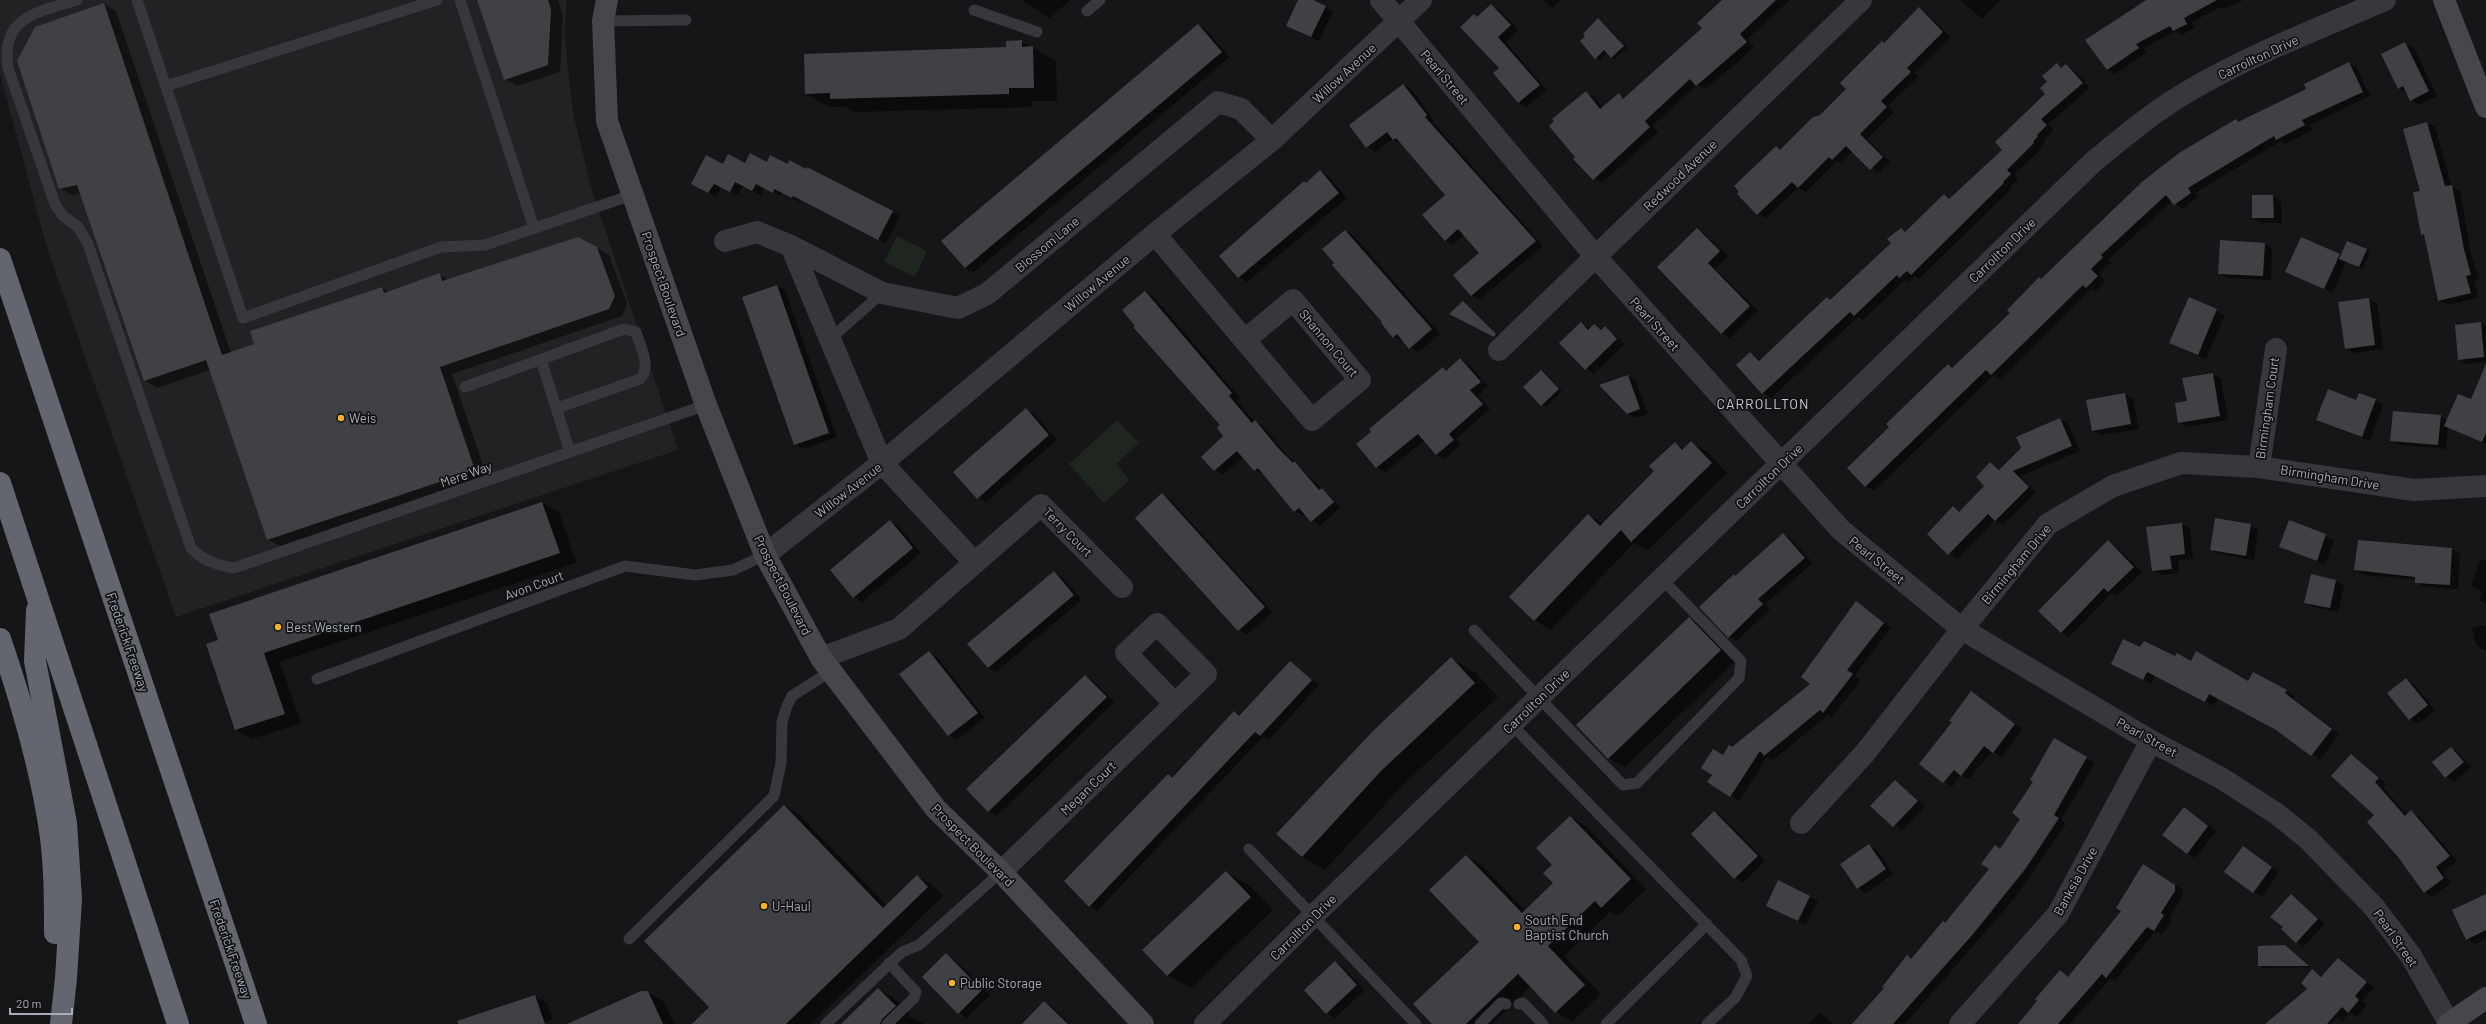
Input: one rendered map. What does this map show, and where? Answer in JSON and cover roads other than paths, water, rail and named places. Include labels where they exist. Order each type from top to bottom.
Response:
[{"type":"highway","name":"Frederick Freeway","points":[[0,260],[256,1024]]},
{"type":"highway","points":[[0,483],[106,810],[178,1024]]},
{"type":"highway","points":[[37,594],[35,661],[66,823],[71,899],[66,978],[61,1024]]},
{"type":"highway","points":[[0,640],[35,753],[49,825],[55,919],[54,974],[48,1024]]},
{"type":"highway","points":[[106,810],[166,1024]]},
{"type":"street","name":"Prospect Boulevard","points":[[607,0],[603,21],[607,121],[706,405],[765,556],[826,664],[936,809],[1001,872],[1143,1024]]},
{"type":"street","name":"Pearl Street","points":[[1381,0],[1596,257],[1840,530],[1962,629],[2151,741],[2221,778],[2276,814],[2308,839],[2374,907],[2410,956],[2449,1024]]},
{"type":"street","name":"Willow Avenue","points":[[765,556],[882,463],[1155,234],[1272,140],[1422,0]]},
{"type":"street","name":"Redwood Avenue","points":[[1499,350],[1861,0]]},
{"type":"street","name":"Carrollton Drive","points":[[1205,1024],[1314,916],[2092,163],[2130,132],[2186,93],[2230,68],[2385,0]]},
{"type":"street","points":[[2444,0],[2486,107]]},
{"type":"street","name":"Blossom Lane","points":[[725,241],[756,232],[791,246],[882,293],[958,308],[987,294],[1218,102],[1240,108],[1272,140]]},
{"type":"street","name":"Shannon Court","points":[[1155,234],[1312,420],[1360,380],[1293,300],[1245,340]]},
{"type":"street","points":[[791,246],[829,340],[882,463],[975,563]]},
{"type":"street","name":"Birmingham Court","points":[[2259,467],[2276,349]]},
{"type":"street","name":"Birmingham Drive","points":[[1801,823],[1865,753],[1962,629],[2048,524],[2113,486],[2181,463],[2259,467],[2414,490],[2486,486]]},
{"type":"street","name":"Terry Court","points":[[826,664],[898,629],[1042,505],[1122,587]]},
{"type":"street","name":"Megan Court","points":[[1001,872],[1175,704]]},
{"type":"street","name":"Banksia Drive","points":[[1960,1024],[2058,914],[2151,741]]},
{"type":"street","points":[[2449,1024],[2486,998]]},
{"type":"lane","name":"Mere Way","points":[[77,0],[27,16],[19,22],[9,43],[6,56],[8,68],[54,204],[63,216],[78,227],[88,244],[191,548],[212,563],[234,568],[706,405]]},
{"type":"lane","points":[[137,0],[243,318],[441,247],[485,245],[632,195]]},
{"type":"lane","points":[[166,86],[437,0]]},
{"type":"lane","points":[[460,0],[534,228]]},
{"type":"lane","points":[[1087,11],[1100,0]]},
{"type":"lane","points":[[974,10],[1037,32]]},
{"type":"lane","points":[[603,21],[686,20]]},
{"type":"lane","points":[[829,340],[882,293]]},
{"type":"lane","points":[[465,387],[624,329],[636,332],[646,367],[645,374],[640,379],[557,408]]},
{"type":"lane","points":[[541,360],[570,452]]},
{"type":"lane","name":"Avon Court","points":[[317,679],[625,566],[695,575],[734,570],[765,556]]},
{"type":"lane","points":[[1474,630],[1623,785],[1637,784],[1738,678],[1741,661],[1662,579]]},
{"type":"lane","points":[[629,939],[774,796],[781,763],[782,722],[787,706],[792,696],[826,664]]},
{"type":"lane","points":[[1512,725],[1741,960],[1747,976],[1735,998],[1707,1024]]},
{"type":"lane","points":[[1248,849],[1314,916],[1416,1024]]},
{"type":"lane","points":[[826,1024],[902,952],[919,946],[1001,872]]},
{"type":"lane","points":[[1606,1024],[1707,924]]},
{"type":"lane","points":[[887,1024],[914,998],[916,992],[890,963]]},
{"type":"lane","points":[[1480,1024],[1501,1003],[1506,1004]]},
{"type":"lane","points":[[1520,1004],[1523,1003],[1543,1024]]},
{"type":"place","name":"Weis","points":[[341,418]]},
{"type":"place","name":"Best Western","points":[[278,627]]},
{"type":"place","name":"U-Haul","points":[[764,906]]},
{"type":"place","name":"South End Baptist Church","points":[[1517,927]]},
{"type":"place","name":"Public Storage","points":[[952,983]]},
{"type":"district","name":"CARROLLTON","points":[[1763,403]]}]
